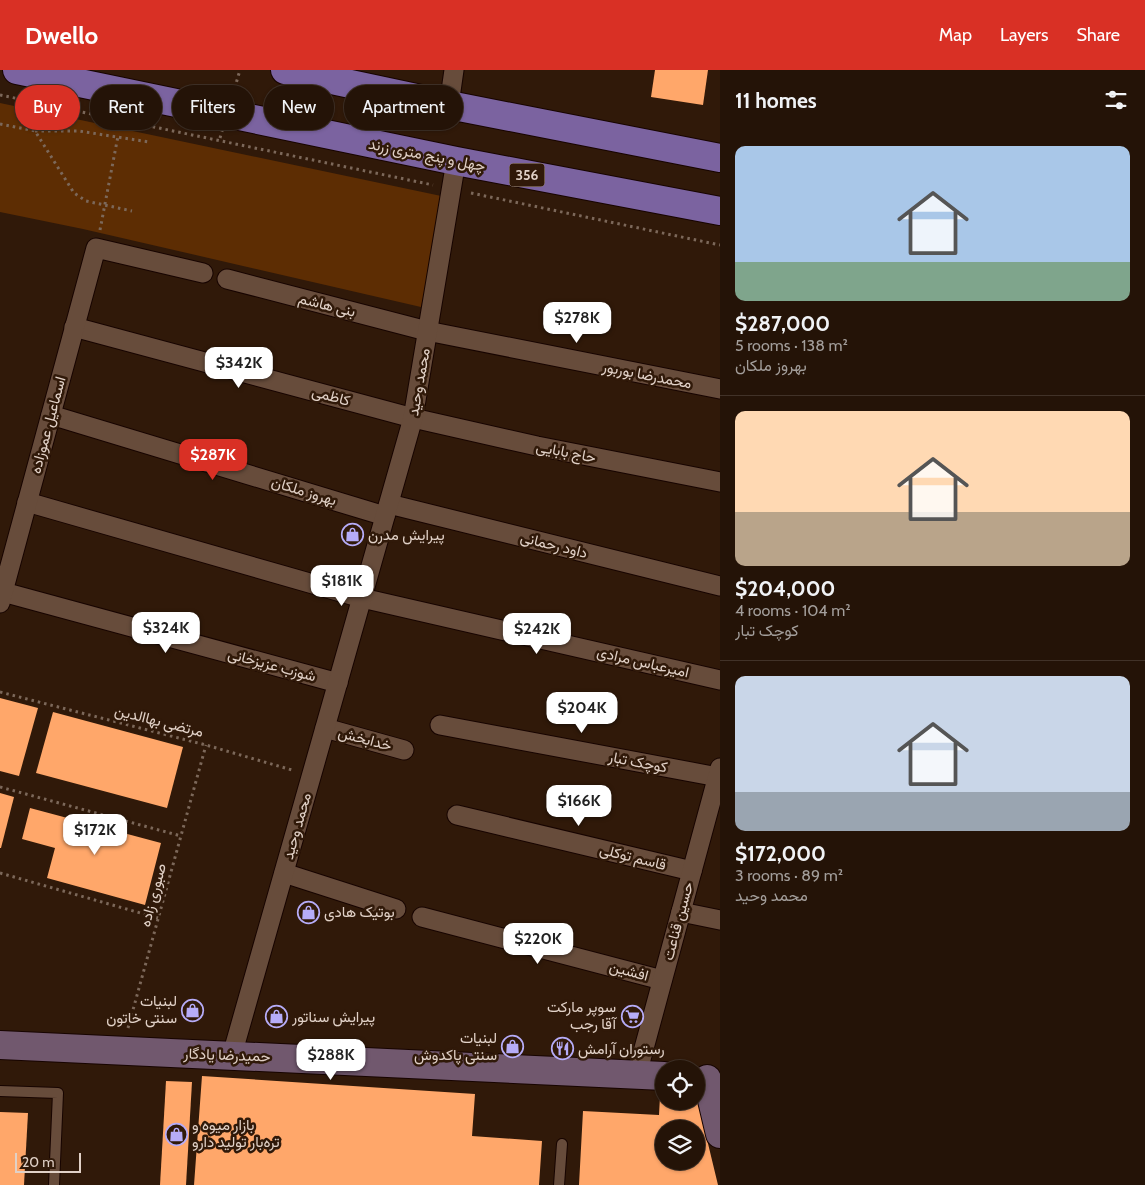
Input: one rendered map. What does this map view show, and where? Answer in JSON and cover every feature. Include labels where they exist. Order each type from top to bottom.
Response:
[{"type":"main road","name":"چهل و پنج متری زرند","points":[[17,70],[456,161],[720,211]]},
{"type":"main road","points":[[285,70],[355,85]]},
{"type":"main road","points":[[463,108],[720,158]]},
{"type":"street","points":[[452,85],[454,70]]},
{"type":"street","name":"محمد وحید","points":[[232,1055],[413,418],[456,161]]},
{"type":"street","points":[[96,248],[203,273]]},
{"type":"street","name":"اسماعیل عموزاده","points":[[1,597],[96,248]]},
{"type":"street","name":"بنی هاشم","points":[[226,280],[427,331]]},
{"type":"street","name":"کاظمی","points":[[74,328],[413,418]]},
{"type":"street","name":"محمدرضا بوربور","points":[[427,331],[720,389]]},
{"type":"street","name":"بهروز ملکان","points":[[51,415],[387,510]]},
{"type":"street","name":"حاج بابایی","points":[[413,418],[537,446],[720,482]]},
{"type":"street","points":[[27,502],[362,598]]},
{"type":"street","name":"داود رحمانی","points":[[387,510],[720,586]]},
{"type":"street","name":"شوزب عزیزخانی","points":[[1,597],[338,683]]},
{"type":"street","name":"امیرعباس مرادی","points":[[362,598],[720,680]]},
{"type":"street","name":"کوچک تبار","points":[[440,725],[718,782]]},
{"type":"street","name":"خدابخش","points":[[325,728],[404,750]]},
{"type":"street","name":"حسین قناعت","points":[[636,1074],[718,782]]},
{"type":"street","name":"قاسم توکلی","points":[[457,815],[692,871]]},
{"type":"street","points":[[284,873],[396,909]]},
{"type":"street","points":[[681,912],[720,920]]},
{"type":"street","name":"افشین","points":[[422,917],[662,980]]},
{"type":"street","name":"حمیدرضا یادگار","points":[[0,1044],[655,1075]]},
{"type":"street","points":[[708,1079],[720,1134]]},
{"type":"lane","points":[[0,1091],[58,1093],[54,1185]]},
{"type":"lane","points":[[559,1185],[562,1144]]},
{"type":"path","points":[[220,138],[240,70]]},
{"type":"path","points":[[0,95],[720,245]]},
{"type":"path","points":[[0,124],[35,131],[79,131],[148,142]]},
{"type":"path","points":[[35,131],[74,193],[86,201],[132,211]]},
{"type":"path","points":[[96,248],[106,206],[118,136]]},
{"type":"path","name":"مرتضی بهاالدین","points":[[0,692],[206,744],[311,776]]},
{"type":"path","name":"صبوری زاده","points":[[121,1051],[206,744]]},
{"type":"path","points":[[0,787],[181,836]]},
{"type":"path","points":[[0,873],[158,918]]},
{"type":"shaded area","points":[[0,103],[15,106],[15,130],[80,130],[80,120],[90,122],[90,130],[128,130],[446,197],[421,307],[83,229],[0,212]]},
{"type":"building","points":[[655,70],[708,70],[703,105],[651,97]]},
{"type":"building","points":[[0,698],[38,708],[19,776],[0,771]]},
{"type":"building","points":[[53,712],[183,747],[167,808],[36,773]]},
{"type":"building","points":[[0,793],[14,797],[1,848],[0,848]]},
{"type":"building","points":[[30,808],[161,843],[145,905],[47,878],[55,848],[22,839]]},
{"type":"building","points":[[202,1076],[475,1094],[472,1136],[542,1141],[539,1185],[194,1185]]},
{"type":"building","name":"بازار میوه و تره‌بار تولید دارو","points":[[166,1081],[192,1082],[186,1185],[160,1185]]},
{"type":"building","points":[[659,1110],[700,1110],[702,1120],[655,1120],[655,1170],[705,1170],[705,1131],[718,1185],[579,1185],[583,1111],[659,1115]]},
{"type":"building","points":[[0,1112],[28,1113],[24,1185],[0,1185]]},
{"type":"place","name":"پیرایش مدرن","points":[[352,535]]},
{"type":"place","name":"بوتیک هادی","points":[[308,912]]},
{"type":"place","name":"لبنیات سنتی خاتون","points":[[193,1010]]},
{"type":"place","name":"سوپر مارکت آقا رجب","points":[[632,1016]]},
{"type":"place","name":"پیرایش سناتور","points":[[276,1017]]},
{"type":"place","name":"لبنیات سنتی پاکدوش","points":[[513,1047]]},
{"type":"place","name":"رستوران آرامش","points":[[562,1049]]},
{"type":"place","name":"بازار میوه و تره‌بار تولید دارو","points":[[176,1134]]}]
